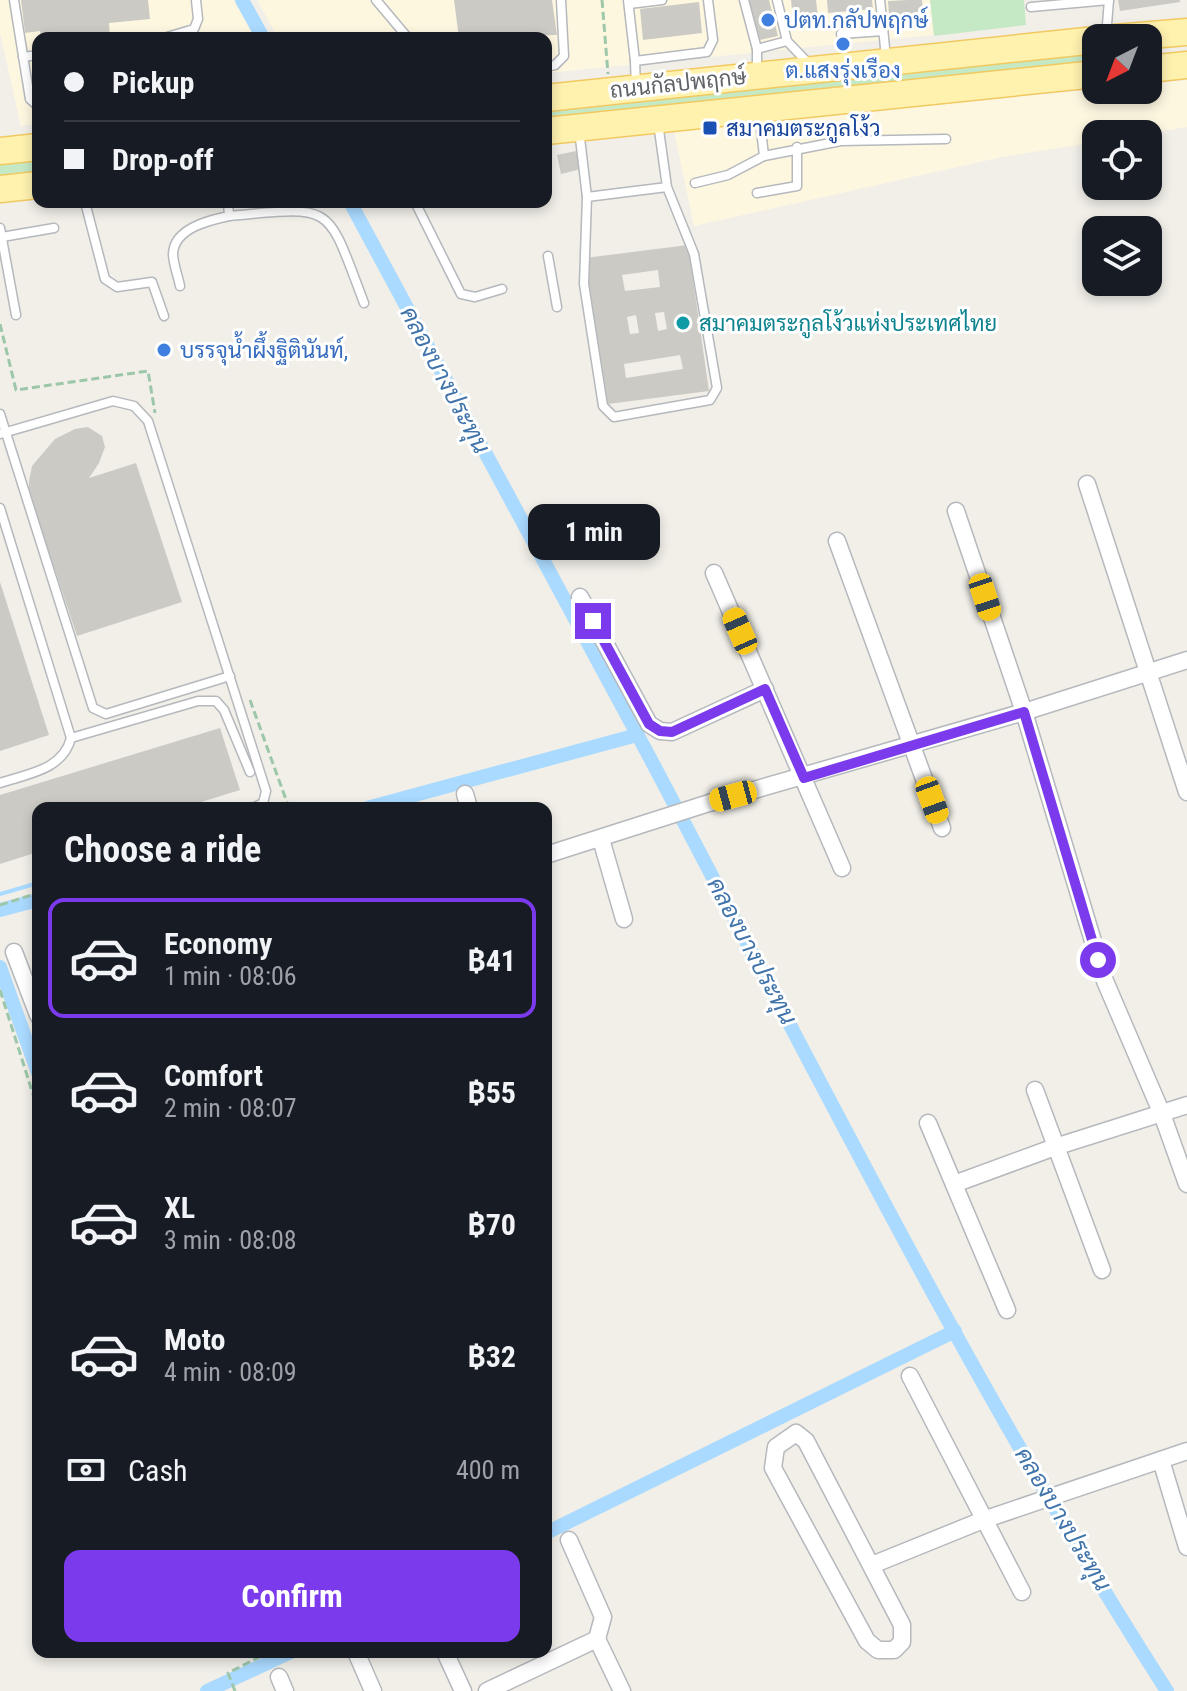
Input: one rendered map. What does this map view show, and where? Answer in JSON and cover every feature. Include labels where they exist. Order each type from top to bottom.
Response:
[{"type":"main road","points":[[1162,34],[1187,32]]},
{"type":"main road","name":"ถนนกัลปพฤกษ์","points":[[552,97],[609,89],[636,74],[757,62],[814,69],[1082,41]]},
{"type":"main road","points":[[1162,68],[1187,65]]},
{"type":"main road","name":"ถนนกัลปพฤกษ์","points":[[552,130],[1082,75]]},
{"type":"main road","points":[[0,151],[32,148]]},
{"type":"main road","points":[[0,189],[32,186]]},
{"type":"street","points":[[1087,484],[1187,792]]},
{"type":"street","points":[[956,511],[1024,712],[1105,981],[1162,1114],[1187,1184]]},
{"type":"street","points":[[837,541],[942,828]]},
{"type":"street","points":[[714,573],[842,868]]},
{"type":"street","points":[[580,597],[649,724],[660,731],[672,732],[765,689]]},
{"type":"street","points":[[552,853],[1187,660]]},
{"type":"street","points":[[601,839],[624,919]]},
{"type":"street","points":[[14,952],[32,999]]},
{"type":"street","points":[[1035,1090],[1102,1270]]},
{"type":"street","points":[[954,1184],[1055,1147],[1187,1105]]},
{"type":"street","points":[[928,1123],[1007,1310]]},
{"type":"street","points":[[910,1376],[1022,1592]]},
{"type":"street","points":[[796,1433],[806,1441],[872,1565],[902,1625],[902,1642],[894,1650],[878,1650],[867,1641],[773,1468],[772,1453],[780,1442],[796,1433]]},
{"type":"street","points":[[872,1565],[983,1520],[1187,1451]]},
{"type":"street","points":[[1161,1460],[1187,1547]]},
{"type":"street","points":[[569,1540],[603,1617],[597,1639],[622,1691]]},
{"type":"street","points":[[552,1654],[597,1639]]},
{"type":"street","points":[[359,1658],[373,1691]]},
{"type":"street","points":[[448,1658],[463,1691]]},
{"type":"street","points":[[487,1691],[524,1683],[538,1659]]},
{"type":"lane","points":[[14,0],[32,101]]},
{"type":"lane","points":[[185,32],[194,29],[196,0]]},
{"type":"lane","points":[[376,0],[403,32]]},
{"type":"lane","points":[[552,66],[564,56],[561,0]]},
{"type":"lane","points":[[636,74],[628,2],[662,0]]},
{"type":"lane","points":[[690,69],[713,46],[712,10],[708,0]]},
{"type":"lane","points":[[744,0],[757,62],[787,41]]},
{"type":"lane","points":[[777,0],[787,41],[814,69]]},
{"type":"lane","points":[[880,0],[886,61]]},
{"type":"lane","points":[[1031,7],[1109,0],[1107,24]]},
{"type":"lane","points":[[841,34],[883,31]]},
{"type":"lane","points":[[23,57],[32,56]]},
{"type":"lane","points":[[758,108],[764,156]]},
{"type":"lane","points":[[579,127],[587,197],[583,250],[587,307],[603,406],[614,417],[710,400],[717,388],[694,254],[667,187],[658,118]]},
{"type":"lane","points":[[695,183],[728,175],[764,156],[797,147],[841,141],[946,139]]},
{"type":"lane","points":[[757,193],[797,186],[797,147]]},
{"type":"lane","points":[[587,197],[667,187]]},
{"type":"lane","points":[[87,208],[105,279],[117,287],[152,282],[164,316]]},
{"type":"lane","points":[[228,208],[229,216]]},
{"type":"lane","points":[[418,208],[461,294],[475,297],[502,289]]},
{"type":"lane","points":[[180,286],[173,254],[177,243],[206,221],[229,216],[309,210],[331,223],[364,303]]},
{"type":"lane","points":[[16,315],[1,233],[54,228]]},
{"type":"lane","points":[[548,256],[557,307]]},
{"type":"lane","points":[[2,434],[113,401],[134,406],[148,421],[266,791],[263,802]]},
{"type":"lane","points":[[0,414],[2,434],[93,708],[106,714],[230,676]]},
{"type":"lane","points":[[0,508],[71,738],[68,751],[56,762],[0,783]]},
{"type":"lane","points":[[71,738],[198,701],[216,701],[224,710],[250,772]]},
{"type":"path","points":[[602,0],[609,89]]},
{"type":"path","points":[[0,324],[16,390],[148,371],[157,426]]},
{"type":"path","points":[[247,692],[287,802]]},
{"type":"path","points":[[0,905],[32,895]]},
{"type":"path","points":[[0,990],[32,1091]]},
{"type":"path","points":[[235,1691],[228,1673],[257,1658]]},
{"type":"shaded area","points":[[0,0],[234,0],[252,32],[32,32],[32,125],[21,126],[0,33]]},
{"type":"shaded area","points":[[257,0],[930,0],[934,35],[552,72],[552,32],[275,32]]},
{"type":"shaded area","points":[[1187,80],[1187,127],[1162,131],[1162,120],[1082,120],[1082,144],[1002,157],[694,226],[674,131],[1082,90],[1082,104],[1162,104],[1162,83]]},
{"type":"green space","points":[[930,0],[1024,0],[1026,25],[934,36]]},
{"type":"green space","points":[[1082,54],[1082,64],[552,120],[552,107]]},
{"type":"green space","points":[[32,159],[32,173],[0,176],[0,162]]},
{"type":"building","points":[[21,0],[148,0],[150,19],[109,23],[110,32],[25,33]]},
{"type":"building","points":[[454,0],[552,0],[557,35],[552,35],[552,32],[458,32]]},
{"type":"building","points":[[749,0],[769,0],[778,36],[760,40]]},
{"type":"building","points":[[791,0],[816,0],[818,17],[793,19]]},
{"type":"building","points":[[827,0],[872,0],[873,9],[828,13]]},
{"type":"building","points":[[922,0],[924,27],[890,29],[888,1]]},
{"type":"building","points":[[1118,0],[1180,0],[1180,2],[1120,11]]},
{"type":"building","points":[[699,2],[702,33],[643,40],[640,9]]},
{"type":"building","points":[[576,151],[581,169],[561,174],[557,155]]},
{"type":"building","name":"สมาคมตระกูลโง้วแห่งประเทศไทย","points":[[688,245],[709,391],[608,404],[585,258]],"holes":[[[658,270],[660,287],[625,291],[622,275]],[[664,312],[667,329],[658,331],[655,313]],[[636,315],[639,333],[630,334],[627,317]],[[680,355],[683,369],[626,378],[624,364]]]},
{"type":"building","points":[[88,427],[102,436],[105,447],[89,478],[136,463],[182,602],[77,636],[29,492],[29,481],[32,466],[55,439],[75,429]]},
{"type":"building","points":[[0,582],[49,735],[0,751]]},
{"type":"building","points":[[220,728],[240,790],[201,802],[32,802],[32,854],[0,864],[0,795]]},
{"type":"waterway","name":"คลองบางประทุน","points":[[242,0],[260,32]]},
{"type":"waterway","name":"คลองบางประทุน","points":[[353,208],[613,688],[963,1347],[1096,1578],[1167,1691]]},
{"type":"waterway","points":[[389,802],[637,735]]},
{"type":"waterway","points":[[0,894],[32,885]]},
{"type":"waterway","points":[[0,910],[32,902]]},
{"type":"waterway","points":[[0,967],[32,1056]]},
{"type":"waterway","points":[[552,1530],[955,1331]]},
{"type":"waterway","points":[[207,1691],[278,1658]]},
{"type":"place","name":"ปตท.กลัปพฤกษ์","points":[[768,20]]},
{"type":"place","name":"ต.แสงรุ่งเรือง","points":[[843,44]]},
{"type":"place","name":"สมาคมตระกูลโง้ว","points":[[710,128]]},
{"type":"place","name":"สมาคมตระกูลโง้วแห่งประเทศไทย","points":[[683,323]]},
{"type":"place","name":"บรรจุน้ำผึ้งฐิตินันท์,","points":[[164,350]]},
{"type":"route","points":[[593,621],[649,724],[660,731],[672,732],[765,689],[804,778],[1024,712],[1098,960]]}]
